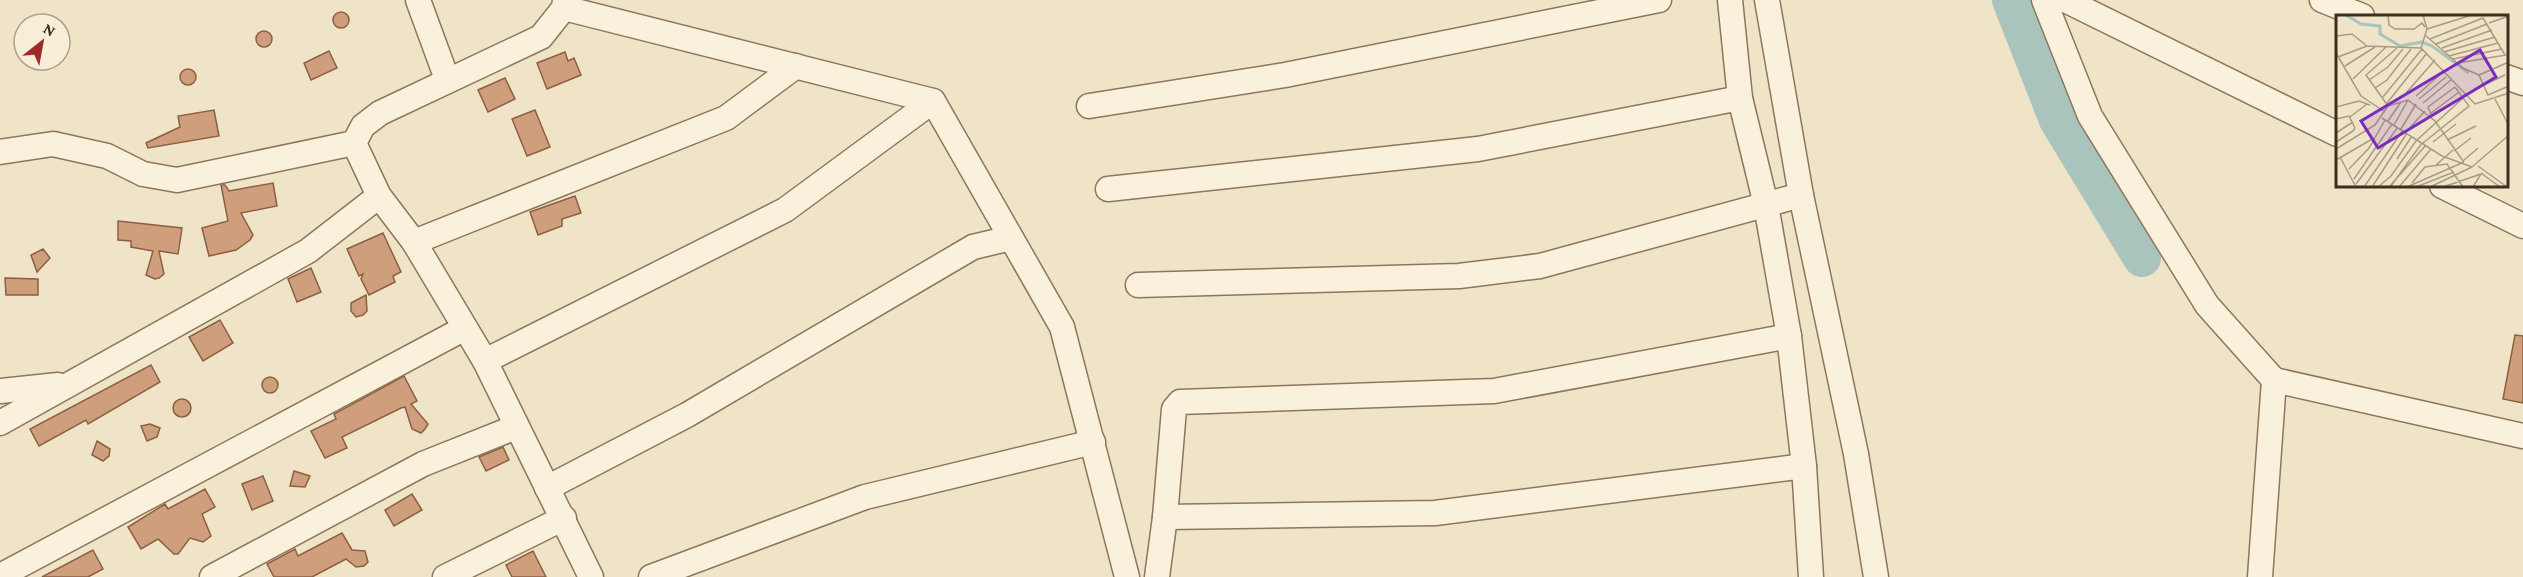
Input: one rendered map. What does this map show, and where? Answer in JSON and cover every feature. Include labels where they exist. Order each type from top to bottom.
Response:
[{"type":"street","points":[[418,0],[447,79]]},
{"type":"street","points":[[1089,106],[1285,75],[1659,0]]},
{"type":"street","points":[[1730,0],[1740,98],[1766,205],[1790,336],[1804,466],[1811,577]]},
{"type":"street","points":[[1767,0],[1801,195],[1856,454],[1876,577]]},
{"type":"street","points":[[2044,0],[2090,116],[2207,305],[2274,380],[2523,436]]},
{"type":"street","points":[[2066,0],[2336,134]]},
{"type":"street","points":[[2322,0],[2360,15]]},
{"type":"street","points":[[354,143],[363,126],[380,113],[447,79],[541,37],[565,4],[933,101],[1062,327],[1127,577]]},
{"type":"street","points":[[414,242],[726,118],[796,66]]},
{"type":"street","points":[[2508,78],[2523,83]]},
{"type":"street","points":[[1108,189],[1478,149],[1740,98]]},
{"type":"street","points":[[485,361],[785,210],[933,101]]},
{"type":"street","points":[[0,152],[53,144],[106,156],[143,174],[177,180],[354,143]]},
{"type":"street","points":[[354,143],[379,196],[414,242],[485,361],[591,577]]},
{"type":"street","points":[[2446,188],[2523,226]]},
{"type":"street","points":[[1138,285],[1424,278],[1529,268],[1801,195]]},
{"type":"street","points":[[0,423],[66,384],[308,252],[379,196]]},
{"type":"street","points":[[547,488],[687,414],[973,247],[1011,238]]},
{"type":"street","points":[[0,576],[465,328]]},
{"type":"street","points":[[1157,577],[1165,518],[1174,409],[1180,402],[1494,391],[1790,336]]},
{"type":"street","points":[[2260,577],[2274,380]]},
{"type":"street","points":[[0,391],[66,384]]},
{"type":"street","points":[[212,577],[423,464],[516,427]]},
{"type":"street","points":[[651,577],[865,497],[1093,442]]},
{"type":"street","points":[[1165,518],[1435,513],[1804,466]]},
{"type":"street","points":[[445,577],[564,518]]},
{"type":"building","points":[[338,12],[344,12],[349,20],[347,26],[338,28],[333,23],[333,17]]},
{"type":"building","points":[[261,31],[267,31],[272,39],[270,45],[261,47],[256,42],[256,36]]},
{"type":"building","points":[[329,51],[337,68],[311,80],[304,63]]},
{"type":"building","points":[[565,52],[568,61],[574,58],[581,75],[547,89],[537,63]]},
{"type":"building","points":[[185,69],[191,69],[196,77],[194,83],[185,85],[180,80],[180,74]]},
{"type":"building","points":[[505,78],[515,99],[488,112],[478,90]]},
{"type":"building","points":[[214,110],[219,136],[148,148],[146,143],[180,127],[178,116]]},
{"type":"building","points":[[535,110],[550,147],[527,156],[512,119]]},
{"type":"building","points":[[273,183],[277,206],[241,213],[253,235],[250,240],[236,250],[209,256],[202,228],[228,221],[221,185],[225,185],[229,191]]},
{"type":"building","points":[[575,196],[581,213],[562,219],[562,226],[538,235],[530,212]]},
{"type":"building","points":[[118,221],[182,228],[178,254],[159,251],[164,274],[159,278],[155,279],[146,275],[153,251],[131,247],[131,241],[118,240]]},
{"type":"building","points":[[383,233],[401,272],[393,276],[395,282],[369,295],[361,279],[363,274],[359,276],[347,249]]},
{"type":"building","points":[[43,249],[50,258],[37,272],[31,255]]},
{"type":"building","points":[[311,268],[321,292],[297,302],[288,279]]},
{"type":"building","points":[[5,278],[38,279],[38,295],[6,295]]},
{"type":"building","points":[[366,295],[367,311],[356,317],[351,311],[351,303]]},
{"type":"building","points":[[220,320],[233,343],[203,361],[189,337]]},
{"type":"building","points":[[2515,335],[2523,336],[2523,403],[2503,399]]},
{"type":"building","points":[[151,365],[160,382],[88,424],[86,420],[39,446],[30,429]]},
{"type":"building","points":[[404,376],[417,401],[411,404],[428,424],[425,429],[421,433],[412,429],[405,407],[401,408],[342,437],[347,448],[325,458],[311,431],[336,419],[334,414]]},
{"type":"building","points":[[267,377],[273,377],[278,385],[276,391],[267,393],[262,388],[262,382]]},
{"type":"building","points":[[182,399],[188,402],[191,408],[188,414],[182,417],[176,414],[173,408],[176,402]]},
{"type":"building","points":[[150,424],[160,428],[157,437],[147,441],[141,426]]},
{"type":"building","points":[[97,441],[110,449],[109,456],[103,461],[92,455]]},
{"type":"building","points":[[503,447],[509,460],[486,471],[479,457]]},
{"type":"building","points":[[294,471],[310,476],[305,487],[290,486]]},
{"type":"building","points":[[263,476],[273,501],[252,510],[242,484]]},
{"type":"building","points":[[205,489],[215,507],[202,514],[211,536],[203,542],[190,538],[178,554],[174,554],[158,539],[141,549],[128,527],[165,504],[168,509]]},
{"type":"building","points":[[412,494],[422,510],[394,526],[385,510]]},
{"type":"building","points":[[342,533],[352,550],[365,551],[368,562],[364,566],[356,567],[346,559],[312,577],[274,577],[267,564],[295,549],[298,556]]},
{"type":"building","points":[[93,550],[103,569],[88,577],[42,577]]},
{"type":"building","points":[[533,551],[546,577],[512,577],[506,565]]},
{"type":"waterway","points":[[2011,0],[2058,120],[2142,258]]}]
